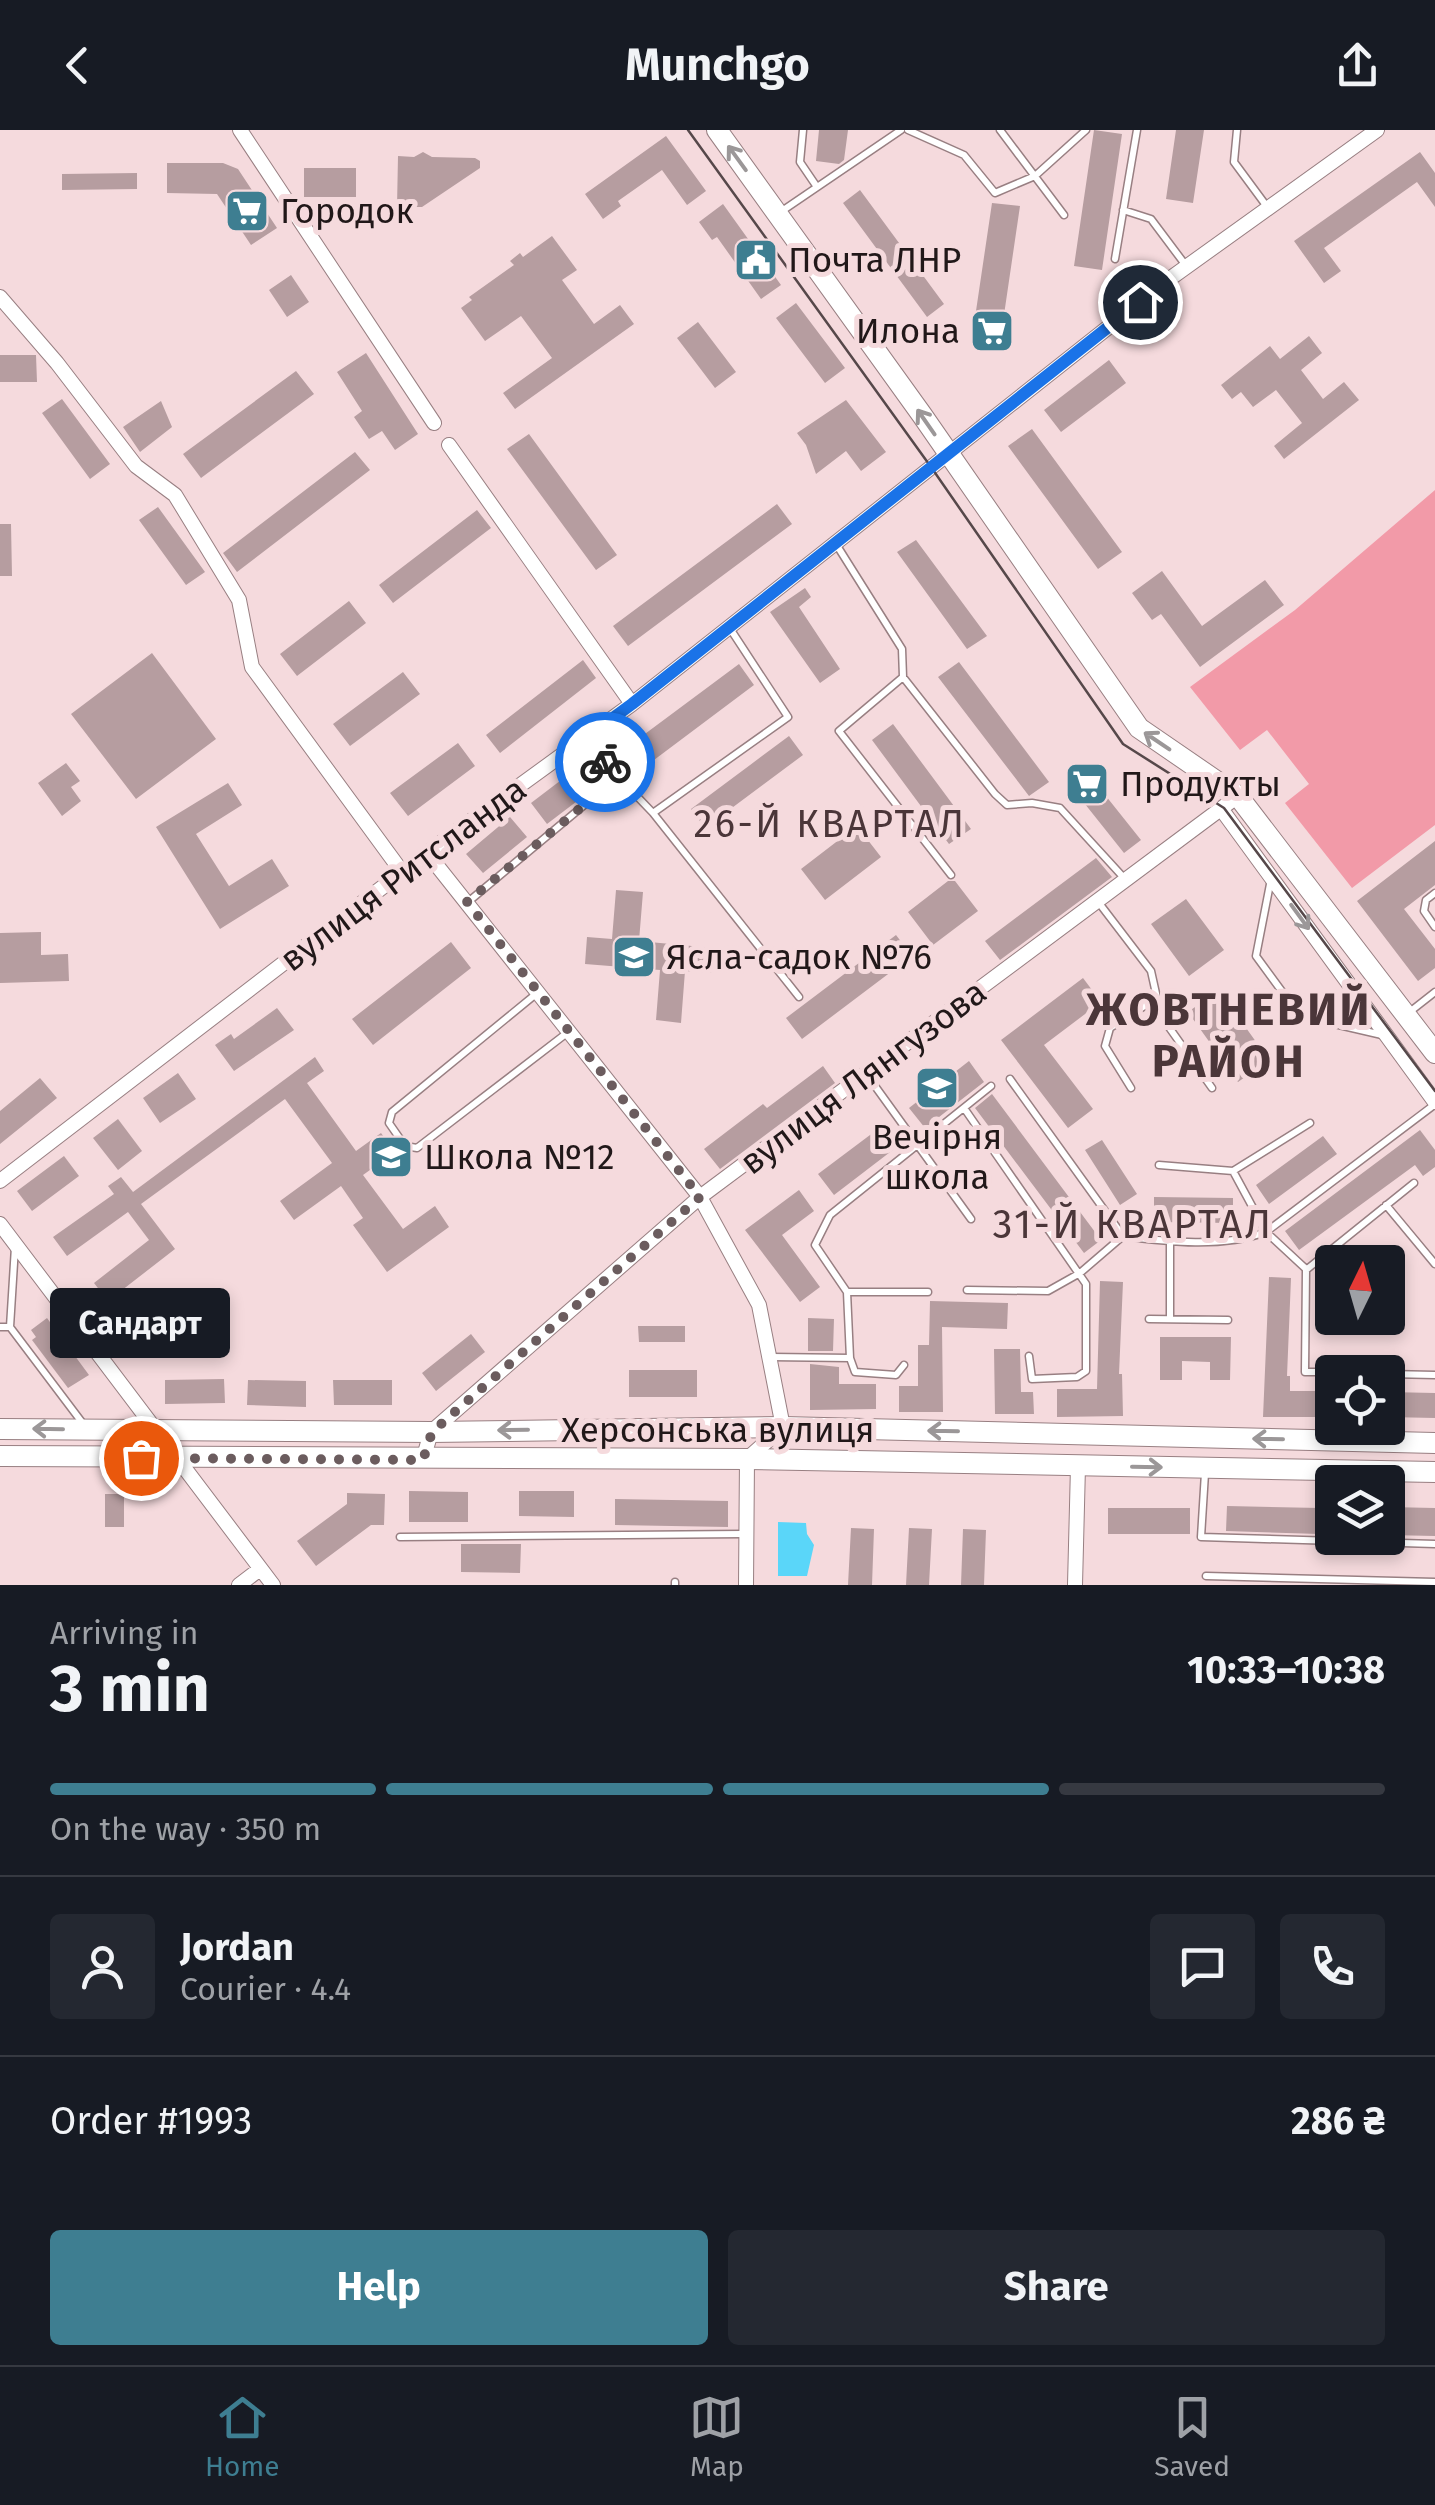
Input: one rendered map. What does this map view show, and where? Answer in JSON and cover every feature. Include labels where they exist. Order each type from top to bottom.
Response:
[{"type":"street","points":[[240,130],[434,423]]},
{"type":"street","points":[[717,130],[1139,728],[1230,803],[1435,1053]]},
{"type":"street","name":"вулиця Ритсланда","points":[[0,1181],[427,853],[632,704],[1186,267],[1377,130]]},
{"type":"street","points":[[0,297],[57,363],[136,466],[175,494],[239,600],[252,667],[402,872]]},
{"type":"street","points":[[450,446],[632,704]]},
{"type":"street","points":[[1230,803],[1271,878],[1435,1103]]},
{"type":"street","name":"вулиця Лянгузова","points":[[432,1432],[700,1197],[1230,803]]},
{"type":"street","points":[[427,853],[700,1197],[760,1305],[783,1427],[747,1460],[746,1585]]},
{"type":"street","points":[[0,1224],[273,1585]]},
{"type":"street","name":"Херсонська вулиця","points":[[0,1429],[432,1432],[783,1427],[1435,1442]]},
{"type":"street","points":[[423,1460],[432,1432]]},
{"type":"street","name":"Херсонська вулиця","points":[[0,1456],[747,1460],[1205,1468],[1315,1475]]},
{"type":"street","points":[[1075,1585],[1078,1466]]},
{"type":"street","name":"Херсонська вулиця","points":[[1405,1473],[1435,1472]]},
{"type":"street","points":[[239,1585],[260,1569]]},
{"type":"lane","points":[[804,130],[800,162],[817,188]]},
{"type":"lane","points":[[1000,130],[1064,215]]},
{"type":"lane","points":[[778,214],[900,131],[964,156],[995,193],[1035,176],[1086,130]]},
{"type":"lane","points":[[1115,259],[1137,130]]},
{"type":"lane","points":[[1237,130],[1234,162],[1268,208]]},
{"type":"lane","points":[[1123,210],[1151,220],[1186,267]]},
{"type":"lane","points":[[835,543],[902,649],[904,676],[995,794],[1007,805],[1032,803],[1060,808],[1127,881]]},
{"type":"lane","points":[[653,813],[788,717],[729,628]]},
{"type":"lane","points":[[904,676],[839,731],[951,875]]},
{"type":"lane","points":[[583,740],[653,813],[799,997]]},
{"type":"lane","points":[[467,902],[619,776]]},
{"type":"lane","points":[[1271,878],[1256,956],[1300,1016],[1388,1037]]},
{"type":"lane","points":[[1435,894],[1426,900],[1424,911],[1435,927]]},
{"type":"lane","points":[[1098,902],[1151,971],[1161,1016],[1212,1088]]},
{"type":"lane","points":[[1406,1015],[1435,992]]},
{"type":"lane","points":[[538,993],[392,1112],[390,1124],[405,1146],[417,1148],[568,1032]]},
{"type":"lane","points":[[1131,1088],[1105,1046],[1110,1028],[1157,998]]},
{"type":"lane","points":[[866,1074],[971,1219]]},
{"type":"lane","points":[[1010,1079],[1123,1236]]},
{"type":"lane","points":[[904,1365],[896,1375],[855,1372],[850,1358],[847,1292],[815,1245],[830,1215],[992,1086]]},
{"type":"lane","points":[[967,1290],[1048,1291],[1080,1273],[1123,1236],[1240,1242],[1266,1232],[1435,1103]]},
{"type":"lane","points":[[964,1108],[1086,1284],[1086,1370],[1077,1376],[1032,1378],[1028,1356]]},
{"type":"lane","points":[[1159,1165],[1234,1171],[1310,1123]]},
{"type":"lane","points":[[1234,1171],[1266,1232],[1306,1270],[1305,1372],[1315,1372]]},
{"type":"lane","points":[[1306,1270],[1414,1183]]},
{"type":"lane","points":[[1386,1205],[1435,1264]]},
{"type":"lane","points":[[1170,1240],[1170,1319]]},
{"type":"lane","points":[[16,1244],[10,1327],[87,1430]]},
{"type":"lane","points":[[847,1292],[928,1292]]},
{"type":"lane","points":[[1149,1319],[1228,1320]]},
{"type":"lane","points":[[0,1328],[10,1327]]},
{"type":"lane","points":[[770,1357],[850,1358]]},
{"type":"lane","points":[[1405,1374],[1435,1375]]},
{"type":"lane","points":[[1205,1468],[1201,1538],[1315,1541]]},
{"type":"lane","points":[[400,1537],[746,1534]]},
{"type":"lane","points":[[1405,1543],[1435,1544]]},
{"type":"lane","points":[[1206,1576],[1435,1582]]},
{"type":"shaded area","points":[[1435,490],[1435,825],[1352,888],[1285,803],[1309,784],[1267,730],[1240,750],[1190,687],[1295,610]]},
{"type":"water","points":[[778,1522],[806,1523],[814,1545],[807,1576],[778,1576]]},
{"type":"building","points":[[819,130],[848,130],[844,160],[839,164],[816,161]]},
{"type":"building","points":[[1094,130],[1122,134],[1102,270],[1074,266]]},
{"type":"building","points":[[1176,130],[1204,130],[1193,203],[1166,199]]},
{"type":"building","points":[[666,136],[706,191],[687,205],[662,170],[618,201],[621,206],[603,219],[585,194]]},
{"type":"building","points":[[423,152],[432,157],[475,158],[480,161],[480,168],[422,207],[397,207],[398,156],[414,157]]},
{"type":"building","points":[[1420,152],[1435,173],[1435,207],[1417,182],[1324,248],[1341,271],[1324,283],[1294,241]]},
{"type":"building","name":"Городок","points":[[167,163],[223,163],[238,169],[277,228],[251,245],[217,194],[167,193]]},
{"type":"building","points":[[304,168],[356,168],[356,197],[304,197]]},
{"type":"building","points":[[137,173],[137,189],[62,190],[62,174]]},
{"type":"building","points":[[860,190],[944,304],[927,317],[843,203]]},
{"type":"building","points":[[992,203],[1020,206],[1000,342],[972,338]]},
{"type":"building","points":[[723,204],[781,285],[761,299],[717,237],[712,240],[699,222]]},
{"type":"building","points":[[552,236],[577,270],[562,280],[594,324],[620,305],[634,324],[515,409],[503,393],[552,358],[521,316],[485,341],[461,308],[472,300],[469,297],[514,265],[510,261],[520,253],[523,257]]},
{"type":"building","points":[[291,275],[309,302],[287,317],[269,290]]},
{"type":"building","points":[[796,303],[845,368],[825,383],[776,318]]},
{"type":"building","points":[[698,322],[736,372],[715,388],[677,338]]},
{"type":"building","points":[[1309,336],[1322,353],[1301,370],[1323,399],[1344,382],[1359,400],[1284,459],[1274,446],[1302,423],[1276,390],[1253,407],[1241,392],[1232,399],[1221,385],[1270,346],[1280,359]]},
{"type":"building","points":[[366,353],[418,434],[395,450],[382,431],[369,439],[354,417],[362,411],[337,372]]},
{"type":"building","points":[[0,355],[36,355],[37,382],[0,382]]},
{"type":"building","points":[[1109,360],[1126,383],[1061,432],[1044,410]]},
{"type":"building","points":[[296,371],[314,394],[201,478],[183,454]]},
{"type":"building","points":[[62,399],[110,464],[90,479],[42,413]]},
{"type":"building","points":[[846,400],[886,452],[861,471],[846,451],[816,474],[806,445],[797,433]]},
{"type":"building","points":[[161,401],[172,427],[140,452],[123,427]]},
{"type":"building","points":[[1032,429],[1122,552],[1098,569],[1008,446]]},
{"type":"building","points":[[529,434],[617,555],[596,570],[507,449]]},
{"type":"building","points":[[355,452],[370,470],[237,572],[223,553]]},
{"type":"building","points":[[777,504],[792,524],[628,646],[613,626]]},
{"type":"building","points":[[158,507],[205,572],[186,585],[139,520]]},
{"type":"building","points":[[477,510],[491,528],[393,603],[379,585]]},
{"type":"building","points":[[0,524],[11,524],[12,576],[0,576]]},
{"type":"building","points":[[916,540],[987,636],[967,649],[897,552]]},
{"type":"building","points":[[1162,571],[1202,626],[1265,580],[1284,605],[1200,667],[1161,614],[1152,620],[1132,593]]},
{"type":"building","points":[[805,588],[811,597],[799,607],[840,669],[820,683],[770,612]]},
{"type":"building","points":[[349,601],[366,623],[297,676],[280,654]]},
{"type":"building","points":[[152,653],[216,739],[136,799],[71,714]]},
{"type":"building","points":[[583,660],[596,678],[500,753],[486,735]]},
{"type":"building","points":[[959,662],[1049,782],[1029,796],[938,677]]},
{"type":"building","points":[[739,664],[754,685],[638,772],[622,751]]},
{"type":"building","points":[[403,672],[420,694],[350,746],[333,724]]},
{"type":"building","points":[[893,724],[971,829],[949,844],[872,740]]},
{"type":"building","points":[[789,736],[803,755],[705,828],[691,809]]},
{"type":"building","points":[[458,743],[475,766],[408,816],[390,793]]},
{"type":"building","points":[[66,763],[80,781],[71,787],[81,801],[62,816],[38,783]]},
{"type":"building","points":[[573,771],[589,792],[547,824],[531,803]]},
{"type":"building","points":[[1086,771],[1141,840],[1124,853],[1069,784]]},
{"type":"building","points":[[228,783],[242,805],[196,834],[229,886],[272,859],[289,886],[220,929],[156,827]]},
{"type":"building","points":[[510,817],[527,837],[483,873],[466,854]]},
{"type":"building","points":[[857,826],[881,857],[825,900],[801,869]]},
{"type":"building","points":[[1435,841],[1435,885],[1404,909],[1435,949],[1435,968],[1418,981],[1357,901]]},
{"type":"building","points":[[1096,858],[1112,877],[1000,960],[985,941]]},
{"type":"building","points":[[948,881],[955,881],[978,911],[933,945],[908,912]]},
{"type":"building","points":[[616,890],[643,892],[639,941],[713,948],[711,973],[685,971],[681,1023],[656,1020],[660,970],[585,964],[587,937],[612,939]]},
{"type":"building","points":[[1186,899],[1224,950],[1189,976],[1151,924]]},
{"type":"building","points":[[41,932],[41,955],[68,954],[69,981],[0,983],[0,933]]},
{"type":"building","points":[[896,935],[912,956],[802,1039],[786,1018]]},
{"type":"building","points":[[451,942],[471,968],[373,1045],[352,1019]]},
{"type":"building","points":[[1083,978],[1101,1002],[1044,1045],[1093,1109],[1068,1128],[1001,1040]]},
{"type":"building","points":[[1219,990],[1269,1060],[1238,1082],[1188,1012]]},
{"type":"building","points":[[277,1008],[294,1030],[234,1071],[215,1045],[231,1034],[234,1039]]},
{"type":"building","points":[[315,1057],[324,1071],[307,1083],[356,1151],[381,1133],[395,1152],[363,1175],[403,1229],[435,1206],[449,1227],[387,1272],[353,1225],[363,1218],[341,1186],[294,1220],[280,1201],[332,1163],[285,1099],[141,1204],[175,1249],[108,1301],[94,1283],[149,1240],[128,1212],[67,1256],[53,1237],[114,1194],[108,1186],[121,1177],[133,1192]]},
{"type":"building","points":[[969,1061],[984,1082],[925,1128],[909,1108]]},
{"type":"building","points":[[823,1066],[835,1083],[720,1169],[704,1149],[763,1104],[767,1108]]},
{"type":"building","points":[[178,1073],[196,1099],[160,1123],[143,1098]]},
{"type":"building","points":[[40,1078],[57,1098],[0,1144],[0,1111]]},
{"type":"building","points":[[992,1094],[1101,1240],[1084,1253],[975,1108]]},
{"type":"building","points":[[118,1119],[142,1151],[118,1170],[93,1138]]},
{"type":"building","points":[[882,1126],[898,1146],[834,1195],[818,1174]]},
{"type":"building","points":[[1420,1130],[1435,1150],[1435,1167],[1423,1176],[1415,1165],[1299,1250],[1285,1231]]},
{"type":"building","points":[[1323,1136],[1337,1154],[1269,1204],[1256,1185]]},
{"type":"building","points":[[1102,1140],[1137,1194],[1120,1205],[1085,1150]]},
{"type":"building","points":[[64,1156],[79,1176],[32,1211],[17,1191]]},
{"type":"building","points":[[799,1190],[814,1211],[782,1235],[820,1287],[800,1302],[745,1230]]},
{"type":"building","points":[[1154,1197],[1233,1198],[1233,1223],[1154,1222]]},
{"type":"building","points":[[1269,1277],[1291,1278],[1287,1376],[1290,1391],[1315,1391],[1315,1417],[1263,1417]]},
{"type":"building","points":[[1100,1281],[1123,1282],[1119,1374],[1123,1416],[1057,1417],[1057,1389],[1097,1389]]},
{"type":"building","points":[[169,1294],[184,1313],[137,1349],[122,1329]]},
{"type":"building","points":[[930,1301],[1008,1303],[1007,1329],[942,1327],[943,1412],[899,1412],[899,1386],[918,1386],[918,1345],[929,1345]]},
{"type":"building","points":[[47,1318],[89,1375],[68,1388],[32,1340],[36,1337],[31,1330]]},
{"type":"building","points":[[808,1318],[834,1319],[833,1351],[808,1351]]},
{"type":"building","points":[[638,1326],[685,1326],[685,1342],[639,1342]]},
{"type":"building","points":[[471,1334],[485,1352],[436,1391],[422,1373]]},
{"type":"building","points":[[1160,1337],[1231,1337],[1230,1380],[1210,1380],[1210,1362],[1182,1361],[1182,1380],[1160,1380]]},
{"type":"building","points":[[994,1349],[1020,1349],[1021,1392],[1033,1392],[1034,1414],[995,1414]]},
{"type":"building","points":[[810,1364],[839,1367],[839,1384],[876,1384],[876,1409],[810,1410]]},
{"type":"building","points":[[629,1370],[697,1370],[697,1397],[629,1397]]},
{"type":"building","points":[[224,1379],[225,1403],[165,1404],[165,1380]]},
{"type":"building","points":[[248,1380],[306,1381],[306,1407],[247,1405]]},
{"type":"building","points":[[333,1380],[392,1380],[392,1405],[334,1405]]},
{"type":"building","points":[[1405,1392],[1435,1393],[1435,1418],[1405,1417]]},
{"type":"building","points":[[409,1491],[468,1492],[468,1522],[409,1522]]},
{"type":"building","points":[[519,1491],[574,1491],[574,1517],[519,1516]]},
{"type":"building","points":[[347,1493],[385,1494],[384,1525],[371,1525],[316,1566],[297,1541],[347,1504]]},
{"type":"building","points":[[105,1494],[124,1494],[124,1527],[105,1527]]},
{"type":"building","points":[[615,1499],[728,1501],[728,1527],[615,1525]]},
{"type":"building","points":[[1227,1506],[1315,1508],[1315,1534],[1226,1531]]},
{"type":"building","points":[[1405,1507],[1435,1508],[1435,1536],[1405,1535]]},
{"type":"building","points":[[1108,1508],[1190,1508],[1190,1534],[1108,1534]]},
{"type":"building","points":[[851,1528],[874,1529],[872,1585],[848,1585]]},
{"type":"building","points":[[909,1528],[932,1529],[929,1585],[906,1585]]},
{"type":"building","points":[[963,1529],[986,1530],[984,1585],[961,1585]]},
{"type":"building","points":[[461,1544],[521,1544],[520,1573],[461,1572]]},
{"type":"tram line","points":[[688,130],[931,467],[1123,744],[1224,808],[1435,1091]]},
{"type":"way so far","points":[[141,1458],[423,1460],[432,1432],[700,1197],[467,902],[619,776],[605,762]]},
{"type":"place","name":"Городок","points":[[247,211]]},
{"type":"place","name":"Почта ЛНР","points":[[756,260]]},
{"type":"place","name":"Илона","points":[[992,331]]},
{"type":"place","name":"Продукты","points":[[1087,784]]},
{"type":"place","name":"Ясла-садок №76","points":[[634,957]]},
{"type":"place","name":"Вечірня школа","points":[[937,1088]]},
{"type":"place","name":"Школа №12","points":[[391,1157]]},
{"type":"place","name":"Сандарт","points":[[141,1458]]},
{"type":"district","name":"26-Й КВАРТАЛ","points":[[830,824]]},
{"type":"district","name":"ЖОВТНЕВИЙ РАЙОН","points":[[1229,1036]]},
{"type":"district","name":"31-Й КВАРТАЛ","points":[[1133,1225]]},
{"type":"route","points":[[605,762],[583,740],[1140,302]]}]
